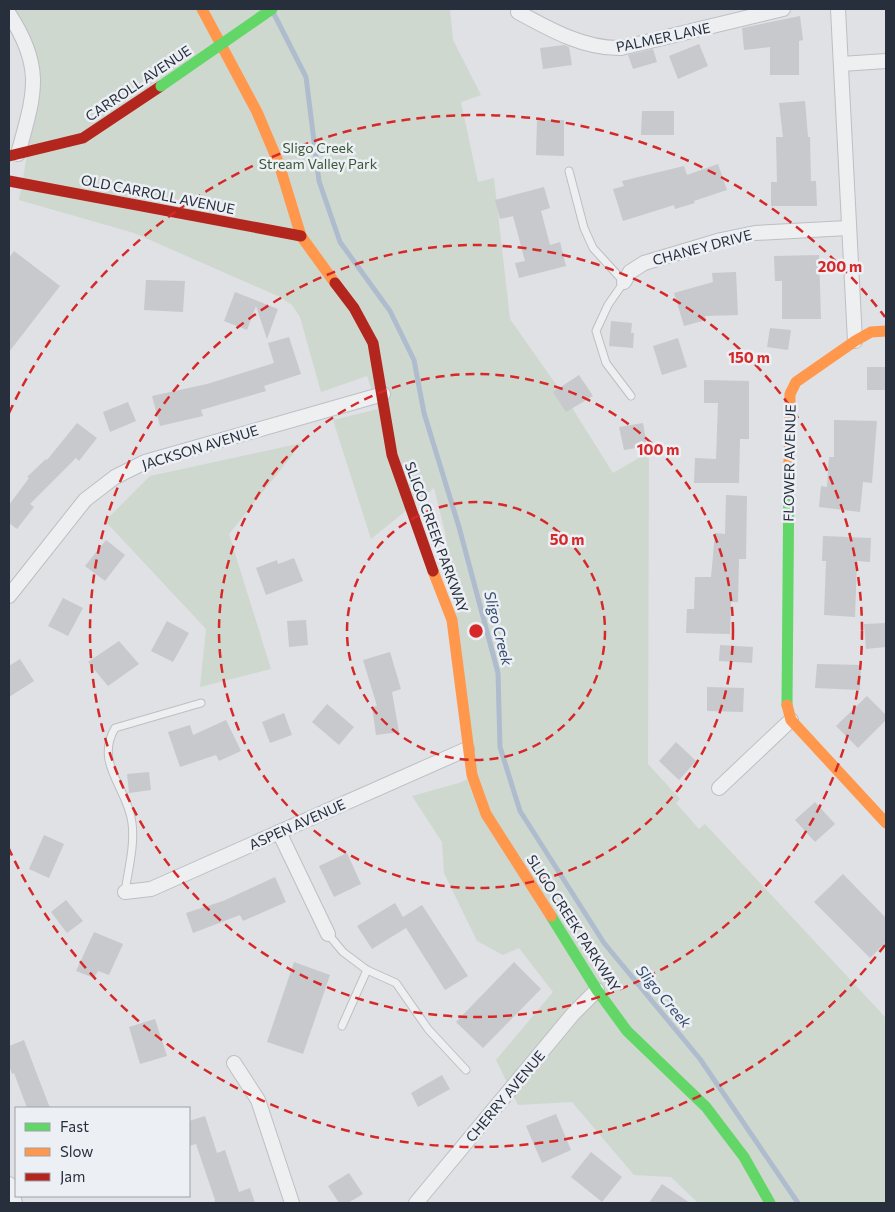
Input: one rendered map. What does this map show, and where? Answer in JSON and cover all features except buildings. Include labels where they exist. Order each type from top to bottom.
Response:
[{"type":"street","name":"SLIGO CREEK PARKWAY","points":[[202,9],[257,112],[279,164],[301,236],[354,308],[373,343],[392,455],[412,516],[452,620],[467,749],[472,775],[486,814],[597,990],[627,1031],[706,1107],[744,1157],[770,1203]]},
{"type":"street","name":"CARROLL AVENUE","points":[[13,155],[83,138],[272,9]]},
{"type":"street","name":"PALMER LANE","points":[[518,12],[570,37],[607,48],[630,46],[784,9]]},
{"type":"street","points":[[838,9],[848,228],[856,341],[871,332],[886,331]]},
{"type":"street","points":[[9,14],[22,34],[32,60],[34,95],[13,155]]},
{"type":"street","points":[[841,64],[886,61]]},
{"type":"street","name":"OLD CARROLL AVENUE","points":[[9,181],[301,236]]},
{"type":"street","name":"CHANEY DRIVE","points":[[624,282],[630,272],[644,263],[721,240],[755,233],[848,228]]},
{"type":"street","name":"FLOWER AVENUE","points":[[791,720],[787,711],[790,394],[796,382],[856,341]]},
{"type":"street","name":"JACKSON AVENUE","points":[[9,596],[85,500],[115,477],[145,462],[383,394]]},
{"type":"street","points":[[719,788],[791,720],[886,823]]},
{"type":"street","name":"ASPEN AVENUE","points":[[125,892],[151,890],[467,749]]},
{"type":"street","points":[[279,832],[328,934]]},
{"type":"street","name":"CHERRY AVENUE","points":[[416,1203],[573,1014],[597,990]]},
{"type":"street","points":[[234,1063],[258,1100],[292,1203]]},
{"type":"street","points":[[9,1184],[15,1203]]},
{"type":"lane","points":[[569,171],[584,228],[593,248],[624,282],[608,305],[596,331],[606,363],[631,396]]},
{"type":"lane","points":[[125,892],[132,823],[125,797],[109,766],[109,739],[116,728],[201,703]]},
{"type":"lane","points":[[328,934],[343,952],[367,970],[396,983],[428,1029],[466,1070]]},
{"type":"lane","points":[[342,1026],[367,970]]},
{"type":"green space","name":"Sligo Creek Stream Valley Park","points":[[9,9],[450,9],[453,40],[481,95],[461,102],[478,182],[494,178],[510,319],[569,403],[613,473],[649,452],[648,764],[680,799],[676,803],[699,829],[705,824],[886,1018],[886,1203],[698,1203],[671,1177],[634,1175],[572,1102],[518,1105],[496,1060],[553,992],[519,948],[503,955],[477,941],[444,873],[442,842],[412,796],[459,783],[476,775],[445,532],[434,488],[371,539],[333,420],[378,409],[367,376],[321,392],[300,317],[292,305],[280,297],[134,233],[19,200],[40,84],[25,38]]},
{"type":"green space","points":[[302,443],[229,534],[271,669],[200,687],[206,629],[105,521],[150,476]]},
{"type":"waterway","name":"Sligo Creek","points":[[274,14],[306,77],[319,181],[340,242],[390,311],[414,360],[424,413],[459,527],[498,673],[500,747],[520,811],[604,943],[700,1059],[798,1203]]},
{"type":"traffic: fast","points":[[161,86],[272,9]]},
{"type":"traffic: fast","points":[[787,705],[789,464]]},
{"type":"traffic: fast","points":[[551,916],[597,990],[627,1031],[706,1107],[744,1157],[770,1203]]},
{"type":"traffic: slow","points":[[202,9],[257,112],[279,164],[301,236],[335,283]]},
{"type":"traffic: slow","points":[[789,464],[790,394],[796,382],[855,341],[871,332],[886,331]]},
{"type":"traffic: slow","points":[[433,571],[452,620],[472,775],[486,814],[551,916]]},
{"type":"traffic: slow","points":[[787,705],[791,720],[886,823]]},
{"type":"traffic: jam","points":[[9,156],[83,138],[161,86]]},
{"type":"traffic: jam","points":[[9,181],[301,236]]},
{"type":"traffic: jam","points":[[335,283],[354,308],[373,343],[392,455],[433,571]]}]
